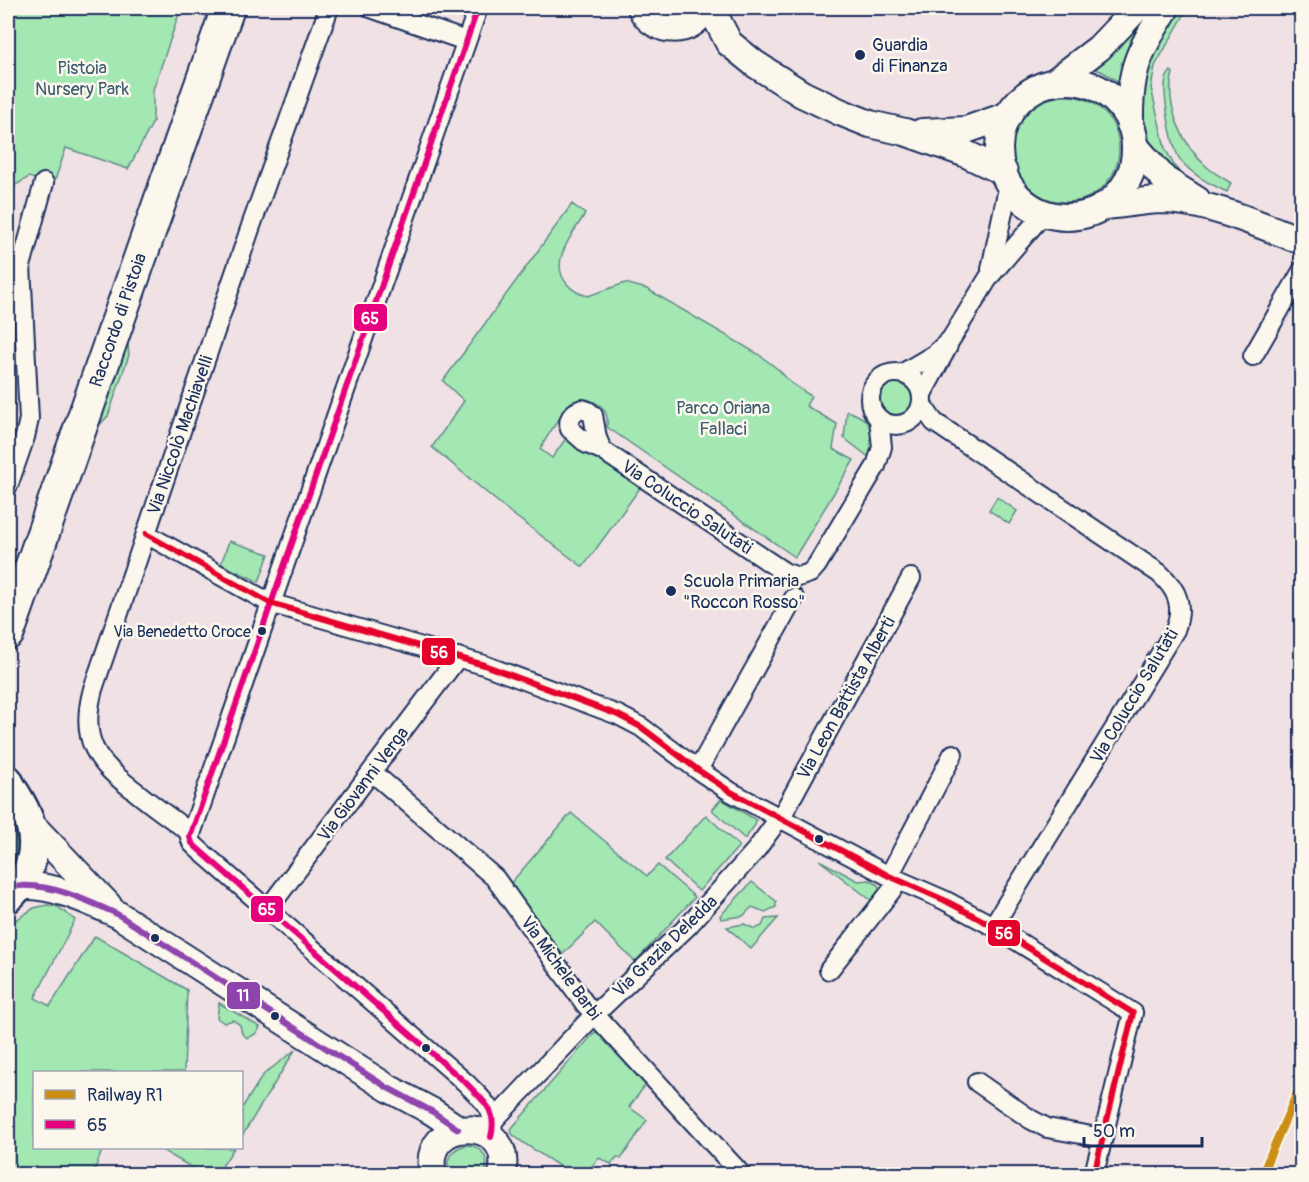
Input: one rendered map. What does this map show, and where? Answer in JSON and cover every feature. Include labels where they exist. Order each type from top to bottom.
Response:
[{"type":"highway","points":[[182,138],[244,8]]},
{"type":"highway","name":"Raccordo di Pistoia","points":[[8,633],[182,138],[211,9]]},
{"type":"highway","name":"Raccordo di Pistoia","points":[[8,568],[211,9]]},
{"type":"main road","points":[[8,780],[30,823],[34,839],[33,856],[28,869],[13,892]]},
{"type":"street","name":"Via Niccolò Machiavelli","points":[[328,8],[93,689],[87,715],[89,737],[97,756],[110,772],[191,833],[194,846],[466,1083],[476,1094],[480,1129]]},
{"type":"street","points":[[371,8],[466,41]]},
{"type":"street","points":[[191,833],[478,8]]},
{"type":"street","points":[[641,8],[646,16],[660,26],[670,29],[681,28],[729,43],[780,81],[822,104],[870,124],[905,132],[964,153],[1006,177],[1026,203],[1044,213],[1077,216],[1103,206],[1166,200],[1210,208],[1302,241]]},
{"type":"street","points":[[681,28],[696,20],[705,8]]},
{"type":"street","points":[[711,8],[729,43]]},
{"type":"street","points":[[989,277],[997,247],[1006,177],[1000,143],[1009,115],[1028,94],[1053,83],[1099,48],[1137,8]]},
{"type":"street","points":[[1103,206],[1118,193],[1127,180],[1132,166],[1130,91],[1136,62],[1166,8]]},
{"type":"street","points":[[1053,83],[1077,82],[1099,90],[1118,104],[1132,135],[1165,180],[1210,208]]},
{"type":"street","points":[[905,132],[966,130],[1009,115]]},
{"type":"street","points":[[8,486],[27,431],[29,413],[22,261],[45,183]]},
{"type":"street","points":[[882,447],[913,411],[951,339],[989,277],[1044,213]]},
{"type":"street","points":[[1253,356],[1302,271]]},
{"type":"street","points":[[903,373],[928,359],[951,339]]},
{"type":"street","points":[[894,372],[903,373],[916,381],[913,411],[888,424],[879,419],[870,405],[869,396],[878,379],[894,372]]},
{"type":"street","name":"Via Coluccio Salutati","points":[[913,411],[934,422],[1159,573],[1171,585],[1180,607],[1175,630],[993,926]]},
{"type":"street","name":"Via Coluccio Salutati","points":[[602,450],[784,572],[798,577],[810,573],[817,565],[876,466],[882,447],[879,419]]},
{"type":"street","points":[[146,534],[270,603],[458,657],[618,715],[641,727],[698,770],[732,792],[894,878],[944,900],[993,926],[1133,1013],[1094,1174]]},
{"type":"street","name":"Via Leon Battista Alberti","points":[[780,817],[911,578]]},
{"type":"street","points":[[698,770],[794,598]]},
{"type":"street","name":"Via Giovanni Verga","points":[[267,910],[458,657]]},
{"type":"street","points":[[829,970],[894,878],[953,754]]},
{"type":"street","name":"Via Michele Barbi","points":[[372,772],[495,878],[594,1015],[741,1174]]},
{"type":"street","name":"Via Grazia Deledda","points":[[480,1129],[714,899],[756,850],[780,817]]},
{"type":"street","points":[[30,823],[117,914]]},
{"type":"street","points":[[13,892],[46,886],[117,914],[388,1088],[433,1112],[480,1129],[502,1153],[503,1174]]},
{"type":"street","points":[[977,1082],[1039,1125],[1054,1130],[1103,1138]]},
{"type":"street","points":[[388,1088],[416,1117],[437,1145]]},
{"type":"street","points":[[433,1174],[432,1158],[437,1145],[448,1134],[480,1129]]},
{"type":"green space","name":"Pistoia Nursery Park","points":[[8,8],[181,8],[153,90],[153,122],[128,169],[66,148],[53,186],[29,177],[16,185],[8,181]]},
{"type":"green space","points":[[1145,8],[1158,8],[1120,83],[1090,67]]},
{"type":"green space","points":[[1174,8],[1188,8],[1155,66],[1151,88],[1165,148],[1175,167],[1186,179],[1184,182],[1151,147],[1139,98],[1147,54]]},
{"type":"green space","points":[[1171,71],[1173,73],[1171,98],[1173,111],[1183,136],[1190,148],[1207,167],[1231,183],[1227,192],[1197,175],[1181,161],[1178,155],[1171,134],[1165,96],[1166,79]]},
{"type":"green space","points":[[1066,96],[1086,100],[1104,111],[1115,129],[1119,149],[1115,169],[1104,187],[1086,198],[1066,202],[1046,198],[1028,187],[1017,169],[1013,149],[1017,129],[1028,111],[1046,100]]},
{"type":"green space","name":"Parco Oriana Fallaci","points":[[572,204],[585,214],[569,239],[561,258],[562,276],[572,289],[588,296],[625,283],[647,289],[758,354],[779,370],[791,383],[811,396],[806,406],[837,424],[833,449],[854,460],[795,557],[607,427],[607,416],[604,410],[587,399],[576,401],[570,406],[558,420],[540,449],[552,458],[567,437],[640,488],[583,567],[511,513],[432,447],[464,401],[443,381]]},
{"type":"green space","points":[[126,325],[129,355],[108,416],[87,438]]},
{"type":"green space","points":[[896,383],[907,388],[912,399],[907,410],[896,415],[885,410],[880,399],[885,388]]},
{"type":"green space","points":[[847,411],[863,418],[871,428],[873,441],[870,458],[844,438]]},
{"type":"green space","points":[[997,497],[1017,511],[1009,524],[989,510]]},
{"type":"green space","points":[[229,541],[269,554],[259,582],[221,564]]},
{"type":"green space","points":[[721,799],[756,820],[745,839],[712,810]]},
{"type":"green space","points":[[571,813],[647,876],[658,865],[695,897],[635,962],[595,922],[560,957],[510,884]]},
{"type":"green space","points":[[706,815],[739,846],[699,891],[665,860]]},
{"type":"green space","points":[[8,820],[15,833],[17,848],[15,862],[8,875]]},
{"type":"green space","points":[[819,860],[858,881],[870,880],[878,885],[880,890],[872,901]]},
{"type":"green space","points":[[752,882],[776,901],[776,907],[765,912],[752,907],[743,916],[721,919],[720,916]]},
{"type":"green space","points":[[47,905],[58,907],[75,920],[35,998],[50,1006],[95,936],[187,990],[184,1071],[33,1071],[33,1149],[103,1149],[93,1174],[8,1174],[8,925],[34,908]]},
{"type":"green space","points":[[778,918],[751,949],[727,927],[744,924],[755,929],[762,926],[765,919]]},
{"type":"green space","points":[[219,1003],[260,1027],[257,1033],[248,1038],[242,1034],[240,1025],[233,1020],[224,1023],[217,1018]]},
{"type":"green space","points":[[598,1031],[647,1083],[629,1107],[647,1120],[621,1159],[617,1157],[611,1164],[599,1158],[585,1174],[571,1174],[522,1142],[512,1134],[511,1129]]},
{"type":"green space","points":[[295,1050],[243,1134],[243,1106],[263,1075]]},
{"type":"green space","points":[[467,1145],[477,1148],[484,1155],[487,1164],[484,1174],[450,1174],[448,1164],[450,1155]]},
{"type":"green space","points":[[160,1149],[233,1149],[217,1174],[203,1174]]},
{"type":"railway","points":[[1262,1174],[1302,1081]]},
{"type":"railway","points":[[1292,1174],[1302,1153]]},
{"type":"rail line","name":"R1","points":[[1262,1174],[1302,1081]]},
{"type":"transit line","name":"65","points":[[478,8],[190,837],[197,848],[466,1083],[491,1112],[493,1127],[491,1137]]},
{"type":"transit line","name":"56","points":[[146,534],[270,603],[484,665],[618,715],[641,727],[731,792],[889,876],[944,900],[993,926],[1133,1013],[1094,1174]]},
{"type":"transit line","name":"11","points":[[19,886],[57,890],[117,914],[388,1088],[433,1112],[458,1129]]},
{"type":"place","name":"Guardia di Finanza","points":[[860,55]]},
{"type":"place","name":"Scuola Primaria \"Roccon Rosso\"","points":[[671,591]]},
{"type":"place","name":"Via Benedetto Croce","points":[[262,631]]}]
